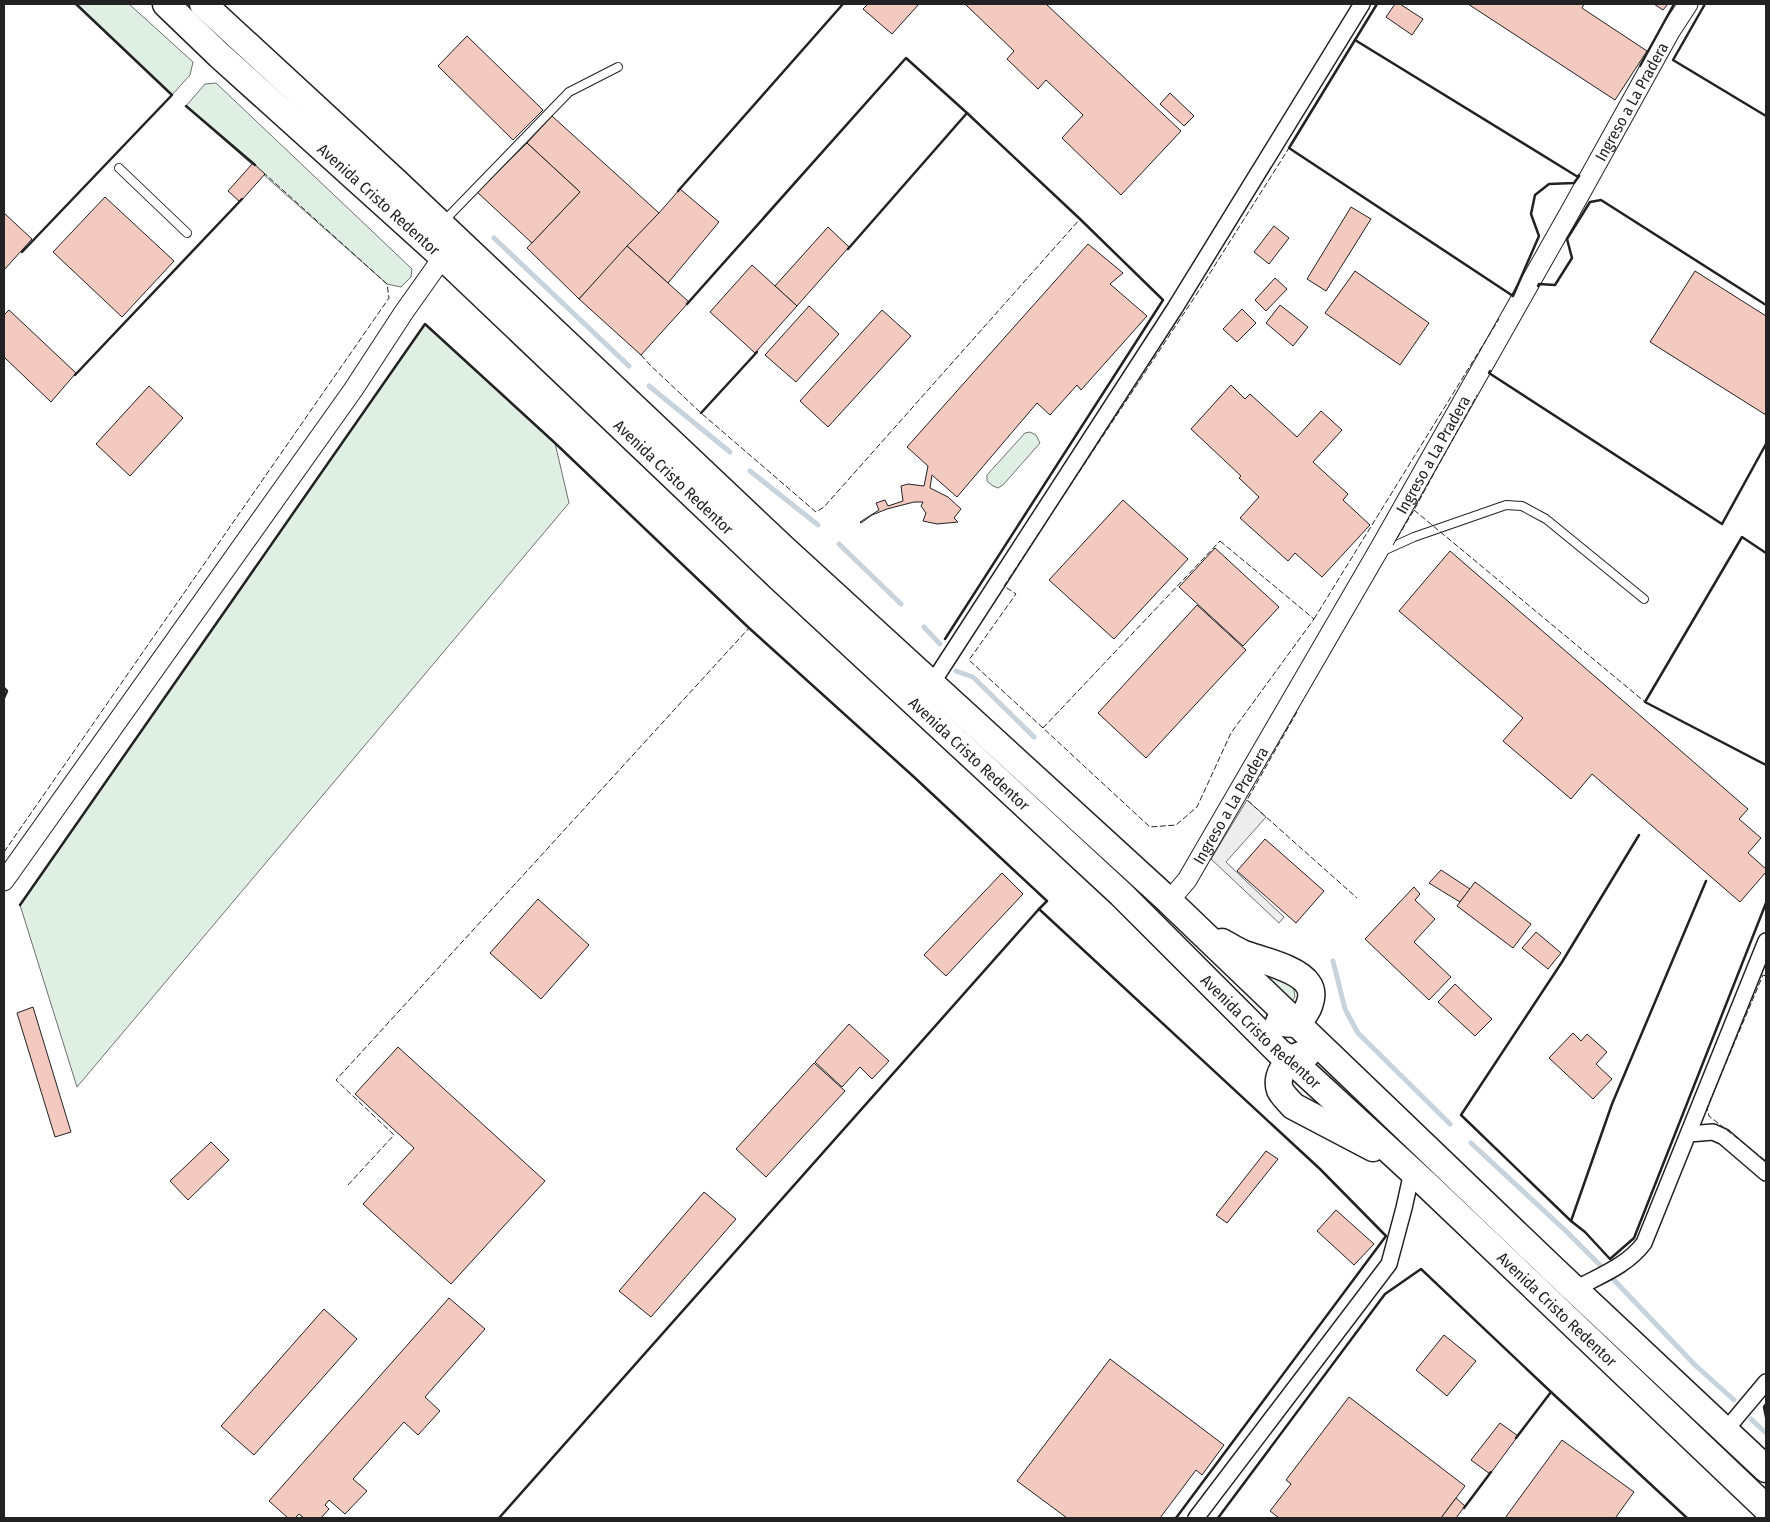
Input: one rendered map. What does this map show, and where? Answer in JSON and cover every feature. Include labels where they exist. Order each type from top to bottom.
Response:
[{"type":"highway","name":"Avenida Cristo Redentor","points":[[166,4],[443,257],[780,578],[1121,894],[1279,1052],[1291,1060],[1282,1069],[1279,1084],[1283,1095],[1293,1106],[1403,1164],[1766,1508]]},
{"type":"highway","name":"Avenida Cristo Redentor","points":[[203,4],[440,224],[769,535],[1169,901],[1766,1469]]},
{"type":"highway","points":[[1121,894],[1164,922],[1265,1014],[1282,1023],[1296,1022],[1307,1010],[1312,992],[1307,982],[1295,973],[1240,952],[1199,930]]},
{"type":"highway","points":[[1291,1060],[1300,1054],[1312,1054],[1384,1120],[1439,1159]]},
{"type":"street","points":[[931,685],[1175,308],[1362,4]]},
{"type":"street","name":"Ingreso a La Pradera","points":[[1169,901],[1187,880],[1376,554],[1671,30],[1688,4]]},
{"type":"street","points":[[4,881],[353,390],[443,257]]},
{"type":"street","points":[[1575,1289],[1627,1261],[1644,1244],[1765,946]]},
{"type":"street","points":[[1689,1134],[1712,1132],[1724,1137],[1766,1173]]},
{"type":"street","points":[[1196,1518],[1389,1264],[1404,1208],[1403,1164]]},
{"type":"street","points":[[1725,1431],[1766,1382]]},
{"type":"lane","points":[[440,224],[570,92],[618,67]]},
{"type":"lane","points":[[119,168],[187,233]]},
{"type":"lane","points":[[1376,554],[1414,537],[1506,505],[1522,506],[1546,519],[1644,599]]},
{"type":"green space","points":[[76,4],[129,4],[193,62],[190,75],[172,95]]},
{"type":"green space","points":[[216,83],[412,269],[411,277],[401,287],[387,284],[186,106],[205,84]]},
{"type":"green space","points":[[425,324],[555,443],[569,503],[77,1087],[20,905]]},
{"type":"green space","points":[[1030,432],[1036,435],[1040,443],[1003,485],[998,488],[993,486],[987,481],[987,475],[1025,433]]},
{"type":"green space","points":[[1257,969],[1293,985],[1295,997],[1291,1002]]},
{"type":"shaded area","points":[[1247,800],[1266,817],[1226,862],[1284,917],[1279,923],[1211,859]]},
{"type":"building","points":[[868,4],[919,4],[892,34],[863,9]]},
{"type":"building","points":[[965,4],[1046,4],[1181,131],[1121,195],[1062,138],[1083,115],[1046,80],[1038,89],[1007,59],[1014,51]]},
{"type":"building","points":[[1395,4],[1400,4],[1423,19],[1412,35],[1386,17]]},
{"type":"building","points":[[1468,4],[1584,4],[1582,8],[1647,51],[1615,100]]},
{"type":"building","points":[[1654,4],[1668,4],[1663,10]]},
{"type":"building","points":[[467,36],[543,110],[513,140],[438,66]]},
{"type":"building","points":[[1170,93],[1194,116],[1184,126],[1160,104]]},
{"type":"building","points":[[552,116],[659,213],[579,299],[527,248],[580,192],[527,143]]},
{"type":"building","points":[[527,143],[580,192],[532,243],[477,192]]},
{"type":"building","points":[[253,163],[265,174],[240,202],[228,191]]},
{"type":"building","points":[[680,189],[719,222],[668,283],[627,246]]},
{"type":"building","points":[[105,197],[174,261],[122,317],[53,252]]},
{"type":"building","points":[[1351,207],[1371,219],[1326,291],[1307,279]]},
{"type":"building","points":[[4,213],[32,239],[4,270]]},
{"type":"building","points":[[1274,226],[1289,238],[1269,264],[1254,252]]},
{"type":"building","points":[[828,227],[849,247],[797,306],[775,286]]},
{"type":"building","points":[[1088,244],[1123,273],[1110,284],[1147,316],[1081,390],[1077,385],[1050,415],[1037,403],[957,497],[932,475],[930,488],[948,497],[961,509],[954,518],[958,522],[937,524],[923,521],[926,513],[921,506],[923,502],[914,502],[887,509],[872,515],[861,523],[860,522],[879,510],[876,503],[885,500],[888,506],[903,501],[901,486],[908,484],[924,486],[928,466],[907,447]]},
{"type":"building","points":[[627,246],[689,302],[641,355],[579,299]]},
{"type":"building","points":[[752,265],[797,306],[755,353],[710,312]]},
{"type":"building","points":[[1355,271],[1429,323],[1400,365],[1325,313]]},
{"type":"building","points":[[1695,271],[1766,316],[1766,415],[1650,342]]},
{"type":"building","points":[[1275,278],[1287,289],[1266,311],[1255,300]]},
{"type":"building","points":[[1280,305],[1308,327],[1293,346],[1266,323]]},
{"type":"building","points":[[809,306],[839,334],[796,382],[765,355]]},
{"type":"building","points":[[1242,309],[1256,323],[1237,342],[1223,329]]},
{"type":"building","points":[[9,310],[76,373],[51,402],[4,357],[4,315]]},
{"type":"building","points":[[882,310],[911,336],[828,427],[800,401]]},
{"type":"building","points":[[1231,385],[1245,399],[1250,394],[1297,437],[1321,411],[1342,430],[1313,462],[1348,494],[1343,500],[1370,525],[1322,577],[1295,553],[1288,561],[1240,518],[1259,497],[1239,478],[1241,476],[1191,429]]},
{"type":"building","points":[[149,386],[183,418],[130,476],[96,444]]},
{"type":"building","points":[[1123,500],[1188,559],[1114,639],[1049,580]]},
{"type":"building","points":[[1215,548],[1279,607],[1243,646],[1179,587]]},
{"type":"building","points":[[1450,551],[1748,809],[1739,819],[1761,838],[1748,853],[1766,869],[1766,872],[1740,902],[1592,774],[1571,799],[1503,741],[1523,718],[1399,611]]},
{"type":"building","points":[[1197,605],[1246,650],[1146,758],[1098,713]]},
{"type":"building","points":[[1265,839],[1324,891],[1296,923],[1237,871]]},
{"type":"building","points":[[1441,870],[1470,889],[1460,902],[1429,883]]},
{"type":"building","points":[[1002,873],[1023,894],[946,976],[924,955]]},
{"type":"building","points":[[1475,882],[1531,924],[1513,948],[1457,906]]},
{"type":"building","points":[[1414,887],[1420,894],[1415,900],[1435,919],[1414,942],[1451,977],[1429,1000],[1365,939]]},
{"type":"building","points":[[538,899],[589,945],[541,999],[490,953]]},
{"type":"building","points":[[1536,932],[1561,953],[1548,969],[1522,948]]},
{"type":"building","points":[[1455,984],[1492,1019],[1475,1036],[1438,1002]]},
{"type":"building","points":[[33,1007],[71,1132],[55,1137],[17,1013]]},
{"type":"building","points":[[849,1024],[889,1061],[872,1079],[860,1067],[842,1087],[815,1062]]},
{"type":"building","points":[[1573,1033],[1581,1041],[1587,1034],[1607,1052],[1596,1064],[1612,1079],[1593,1099],[1549,1058]]},
{"type":"building","points":[[398,1047],[545,1181],[451,1284],[363,1204],[414,1148],[355,1094]]},
{"type":"building","points":[[814,1063],[845,1091],[766,1177],[736,1149]]},
{"type":"building","points":[[211,1142],[229,1160],[188,1200],[170,1181]]},
{"type":"building","points":[[1266,1151],[1278,1159],[1227,1223],[1216,1215]]},
{"type":"building","points":[[704,1192],[736,1219],[651,1317],[619,1291]]},
{"type":"building","points":[[1336,1210],[1374,1244],[1354,1265],[1317,1231]]},
{"type":"building","points":[[449,1298],[485,1329],[425,1397],[440,1411],[418,1435],[404,1422],[353,1479],[367,1491],[345,1514],[329,1500],[325,1505],[329,1509],[321,1518],[304,1518],[299,1514],[295,1518],[288,1518],[269,1501]]},
{"type":"building","points":[[324,1309],[357,1339],[254,1455],[221,1426]]},
{"type":"building","points":[[1444,1335],[1476,1361],[1447,1396],[1416,1370]]},
{"type":"building","points":[[1110,1359],[1224,1445],[1202,1475],[1196,1470],[1160,1518],[1067,1518],[1017,1481]]},
{"type":"building","points":[[1349,1397],[1465,1486],[1441,1518],[1279,1518],[1270,1511],[1291,1484],[1286,1480]]},
{"type":"building","points":[[1500,1423],[1518,1436],[1490,1474],[1471,1460]]},
{"type":"building","points":[[1562,1440],[1634,1492],[1617,1518],[1505,1518]]},
{"type":"building","points":[[1456,1498],[1465,1506],[1456,1518],[1441,1518]]},
{"type":"waterway","points":[[494,238],[629,366]]},
{"type":"waterway","points":[[649,386],[730,452]]},
{"type":"waterway","points":[[750,471],[818,525]]},
{"type":"waterway","points":[[839,544],[901,604]]},
{"type":"waterway","points":[[924,627],[940,644]]},
{"type":"waterway","points":[[956,671],[973,677],[1034,737]]},
{"type":"waterway","points":[[1333,961],[1345,1009],[1358,1033],[1450,1124]]},
{"type":"waterway","points":[[1471,1143],[1601,1266]]},
{"type":"waterway","points":[[1614,1280],[1695,1365],[1734,1400]]},
{"type":"waterway","points":[[1751,1419],[1766,1433]]},
{"type":"fence","points":[[1043,728],[969,660],[1016,594],[1004,586],[1198,292],[1289,148]]},
{"type":"fence","points":[[4,852],[389,298],[387,284],[265,174]]},
{"type":"fence","points":[[641,355],[701,413],[816,512],[824,507],[1080,219]]},
{"type":"fence","points":[[1314,619],[1499,319]]},
{"type":"fence","points":[[1393,545],[1477,395]]},
{"type":"fence","points":[[1414,510],[1645,702]]},
{"type":"fence","points":[[1220,541],[1314,619],[1231,733],[1197,807],[1176,825],[1150,827],[1043,728],[1220,541]]},
{"type":"fence","points":[[348,1185],[394,1135],[336,1080],[749,628]]},
{"type":"fence","points":[[1297,712],[1247,800],[1357,898]]},
{"type":"fence","points":[[1766,976],[1763,975],[1707,1108],[1709,1116],[1766,1161]]},
{"type":"wall","points":[[22,252],[172,95],[76,4]]},
{"type":"wall","points":[[678,191],[843,4]]},
{"type":"wall","points":[[1377,4],[1289,148],[1513,296],[1539,236],[1531,214],[1535,195],[1549,184],[1574,183],[1579,176]]},
{"type":"wall","points":[[1640,66],[1674,4]]},
{"type":"wall","points":[[1705,4],[1673,60],[1766,116]]},
{"type":"wall","points":[[1355,40],[1578,177],[1579,175]]},
{"type":"wall","points":[[687,304],[906,58],[967,113],[848,249]]},
{"type":"wall","points":[[186,106],[255,165]]},
{"type":"wall","points":[[945,639],[1163,300],[967,113]]},
{"type":"wall","points":[[75,375],[242,199]]},
{"type":"wall","points":[[1538,286],[1539,284],[1555,285],[1572,258],[1567,239],[1590,202],[1601,200],[1766,305]]},
{"type":"wall","points":[[20,905],[425,324],[555,443],[749,628],[914,777],[1047,901],[1039,909]]},
{"type":"wall","points":[[701,413],[757,352]]},
{"type":"wall","points":[[1490,371],[1489,373],[1722,524],[1766,444]]},
{"type":"wall","points":[[1766,553],[1742,537],[1645,702],[1766,765]]},
{"type":"wall","points":[[4,688],[7,691],[4,698]]},
{"type":"wall","points":[[1639,835],[1562,962],[1461,1115],[1571,1221],[1585,1232],[1610,1259],[1634,1238],[1766,903]]},
{"type":"wall","points":[[1571,1221],[1612,1104],[1706,881]]},
{"type":"wall","points":[[499,1518],[1039,909],[1320,1169],[1386,1236],[1176,1518]]},
{"type":"wall","points":[[1218,1518],[1385,1294],[1421,1269],[1551,1392],[1516,1438]]},
{"type":"wall","points":[[1551,1392],[1687,1518]]},
{"type":"wall","points":[[1766,1404],[1764,1407],[1766,1417]]},
{"type":"wall","points":[[1464,1508],[1491,1472]]}]
